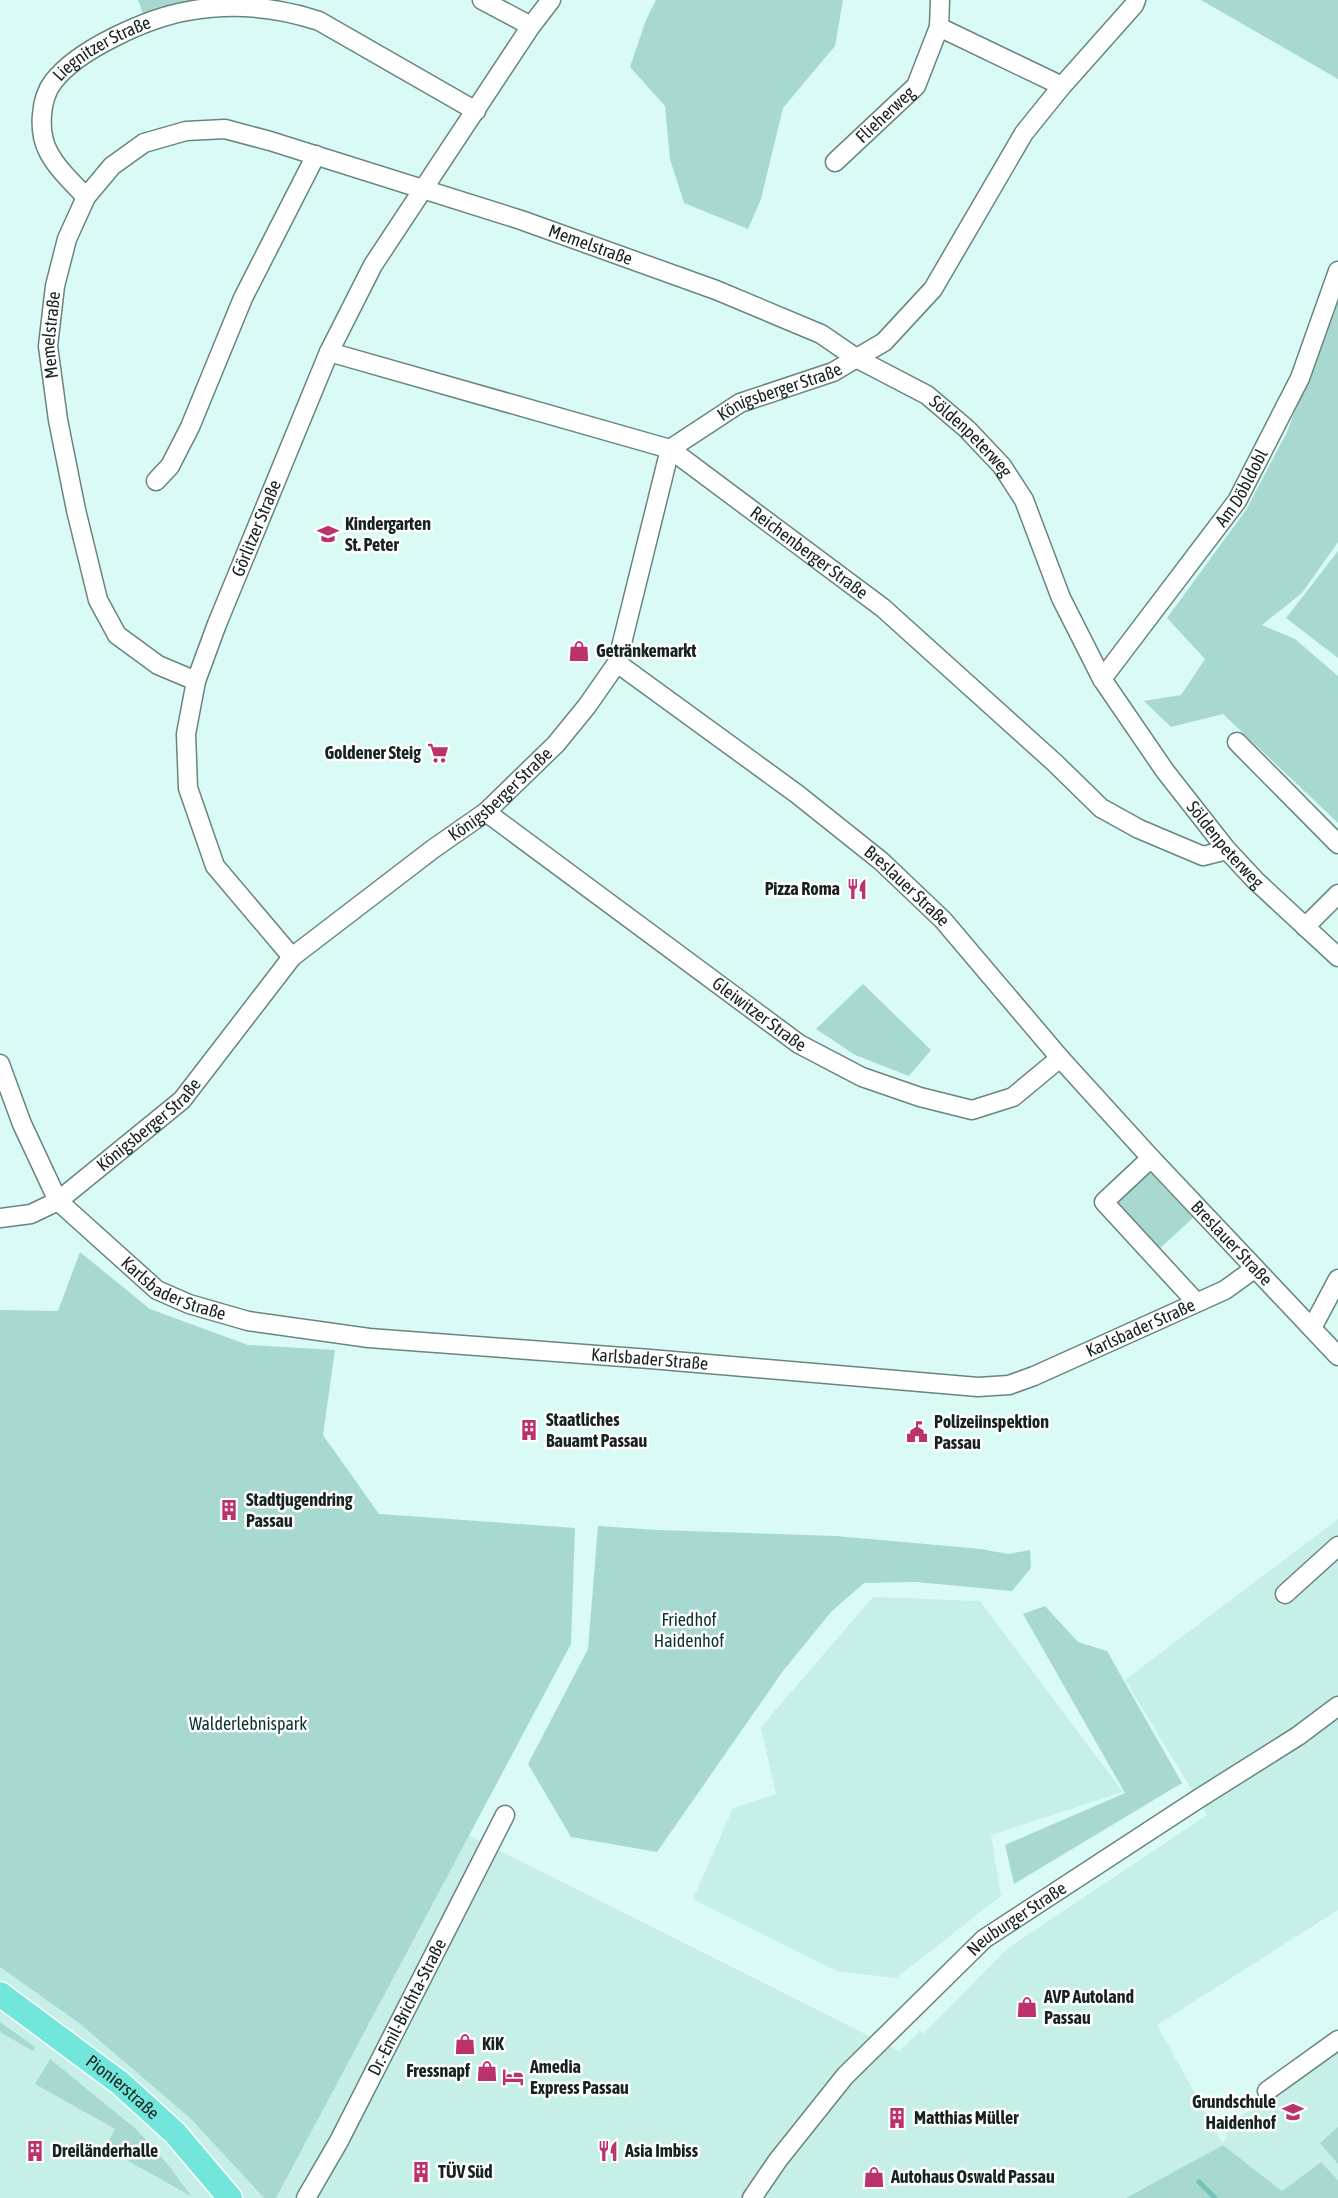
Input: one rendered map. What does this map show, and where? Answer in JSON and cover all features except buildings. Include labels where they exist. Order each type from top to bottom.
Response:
[{"type":"main road","name":"Pionierstraße","points":[[0,1994],[120,2083],[176,2133],[230,2198]]},
{"type":"street","points":[[482,0],[531,26]]},
{"type":"street","name":"Görlitzer Straße","points":[[292,957],[215,866],[188,788],[186,734],[196,681],[217,624],[282,471],[329,352],[373,265],[531,26],[551,0]]},
{"type":"street","name":"Flieherweg","points":[[835,162],[916,86],[939,27],[940,0]]},
{"type":"street","points":[[856,358],[884,342],[933,289],[1024,133],[1136,0]]},
{"type":"street","name":"Liegnitzer Straße","points":[[86,197],[47,151],[42,129],[43,107],[52,83],[86,52],[130,29],[188,11],[253,6],[301,15],[319,21],[476,111]]},
{"type":"street","points":[[939,27],[1062,86]]},
{"type":"street","name":"Memelstraße","points":[[196,681],[158,665],[117,634],[98,600],[76,510],[58,420],[48,346],[55,286],[64,249],[86,197],[112,166],[144,143],[186,130],[225,129],[316,155],[520,220],[716,290],[821,334],[856,358]]},
{"type":"street","points":[[156,481],[170,466],[190,427],[243,298],[316,155]]},
{"type":"street","name":"Am Döbldobl","points":[[1102,679],[1237,501],[1300,378],[1338,271]]},
{"type":"street","name":"Reichenberger Straße","points":[[329,352],[670,449],[882,608],[1101,808],[1139,829],[1203,856],[1227,850]]},
{"type":"street","name":"Königsberger Straße","points":[[0,1218],[31,1214],[58,1201],[182,1100],[292,957],[433,849],[486,812],[503,798],[556,744],[587,706],[617,663],[670,449],[740,403],[833,372],[856,358]]},
{"type":"street","name":"Söldenpeterweg","points":[[856,358],[927,395],[967,429],[1002,466],[1024,500],[1061,598],[1102,679],[1165,771],[1227,850],[1256,881],[1338,957]]},
{"type":"street","name":"Breslauer Straße","points":[[617,663],[797,794],[880,861],[943,920],[1060,1058],[1150,1158],[1338,1356]]},
{"type":"street","points":[[1237,742],[1338,844]]},
{"type":"street","name":"Gleiwitzer Straße","points":[[486,812],[800,1044],[862,1077],[920,1097],[972,1110],[1013,1097],[1060,1058]]},
{"type":"street","points":[[1305,927],[1338,894]]},
{"type":"street","points":[[0,1064],[22,1124],[58,1201]]},
{"type":"street","points":[[1150,1158],[1104,1202],[1196,1302]]},
{"type":"street","name":"Karlsbader Straße","points":[[58,1201],[157,1290],[189,1304],[248,1321],[369,1338],[978,1387],[1009,1385],[1034,1376],[1225,1290],[1254,1269]]},
{"type":"street","points":[[1312,1328],[1338,1279]]},
{"type":"street","points":[[1285,1594],[1338,1546]]},
{"type":"street","name":"Neuburger Straße","points":[[752,2198],[778,2160],[845,2076],[984,1939],[1298,1736],[1338,1706]]},
{"type":"street","name":"Dr.-Emil-Brichta-Straße","points":[[306,2198],[339,2141],[505,1815]]},
{"type":"street","points":[[1267,2091],[1338,2040]]},
{"type":"shaded area","points":[[1338,1519],[1338,1910],[1157,2025],[1223,2144],[1229,2125],[1338,2046],[1338,2180],[1321,2162],[1282,2191],[1223,2145],[1126,2198],[276,2198],[468,1835],[899,2051],[920,2031],[923,2034],[1008,1948],[1207,1815],[1125,1680]]},
{"type":"shaded area","points":[[873,1597],[980,1601],[1123,1792],[991,1835],[1001,1896],[896,1978],[836,1971],[693,1899],[733,1808],[776,1794],[761,1727]]},
{"type":"shaded area","points":[[0,1967],[79,2023],[191,2119],[264,2198],[0,2198]]},
{"type":"green space","points":[[138,0],[193,0],[143,14]]},
{"type":"green space","points":[[656,0],[843,0],[835,46],[783,108],[761,199],[748,229],[684,203],[670,159],[665,106],[630,67],[646,20]]},
{"type":"green space","points":[[1201,0],[1338,0],[1338,79]]},
{"type":"green space","points":[[1338,295],[1338,542],[1302,593],[1262,625],[1295,639],[1338,676],[1338,823],[1223,714],[1171,727],[1144,701],[1181,695],[1205,659],[1167,618],[1246,510],[1287,432]]},
{"type":"green space","points":[[1338,551],[1338,658],[1286,618]]},
{"type":"green space","points":[[863,984],[931,1050],[909,1076],[855,1055],[816,1029]]},
{"type":"green space","points":[[1146,1168],[1193,1218],[1158,1250],[1111,1201]]},
{"type":"green space","name":"Walderlebnispark","points":[[80,1252],[150,1309],[248,1345],[335,1350],[323,1435],[379,1514],[575,1528],[571,1644],[276,2198],[264,2198],[191,2119],[79,2023],[0,1967],[0,1310],[58,1311]]},
{"type":"green space","name":"Friedhof Haidenhof","points":[[598,1526],[836,1536],[981,1549],[1008,1554],[1030,1550],[1031,1568],[1012,1591],[916,1582],[864,1583],[831,1612],[783,1671],[657,1852],[571,1837],[528,1764],[588,1649]]},
{"type":"green space","points":[[1045,1606],[1078,1642],[1107,1651],[1182,1783],[1014,1884],[1005,1845],[1125,1793],[1023,1614]]},
{"type":"green space","points":[[0,2022],[35,2047],[33,2051],[0,2032]]},
{"type":"green space","points":[[50,2059],[136,2129],[170,2167],[191,2196],[105,2148],[115,2129],[35,2084]]},
{"type":"green space","points":[[1338,2127],[1338,2164],[1320,2143]]},
{"type":"green space","points":[[1223,2145],[1282,2191],[1321,2162],[1338,2180],[1338,2198],[1126,2198]]},
{"type":"waterway","points":[[1199,2182],[1215,2198]]},
{"type":"place","name":"Kindergarten St. Peter","points":[[328,534]]},
{"type":"place","name":"Getränkemarkt","points":[[579,651]]},
{"type":"place","name":"Goldener Steig","points":[[438,753]]},
{"type":"place","name":"Pizza Roma","points":[[857,889]]},
{"type":"place","name":"Staatliches Bauamt Passau","points":[[529,1430]]},
{"type":"place","name":"Polizeiinspektion Passau","points":[[917,1432]]},
{"type":"place","name":"Stadtjugendring Passau","points":[[229,1510]]},
{"type":"place","name":"AVP Autoland Passau","points":[[1027,2007]]},
{"type":"place","name":"KiK","points":[[465,2044]]},
{"type":"place","name":"Fressnapf","points":[[487,2071]]},
{"type":"place","name":"Amedia Express Passau","points":[[513,2077]]},
{"type":"place","name":"Grundschule Haidenhof","points":[[1293,2112]]},
{"type":"place","name":"Matthias Müller","points":[[897,2118]]},
{"type":"place","name":"Dreiländerhalle","points":[[35,2151]]},
{"type":"place","name":"Asia Imbiss","points":[[608,2151]]},
{"type":"place","name":"TÜV Süd","points":[[421,2172]]},
{"type":"place","name":"Autohaus Oswald Passau","points":[[874,2177]]}]
